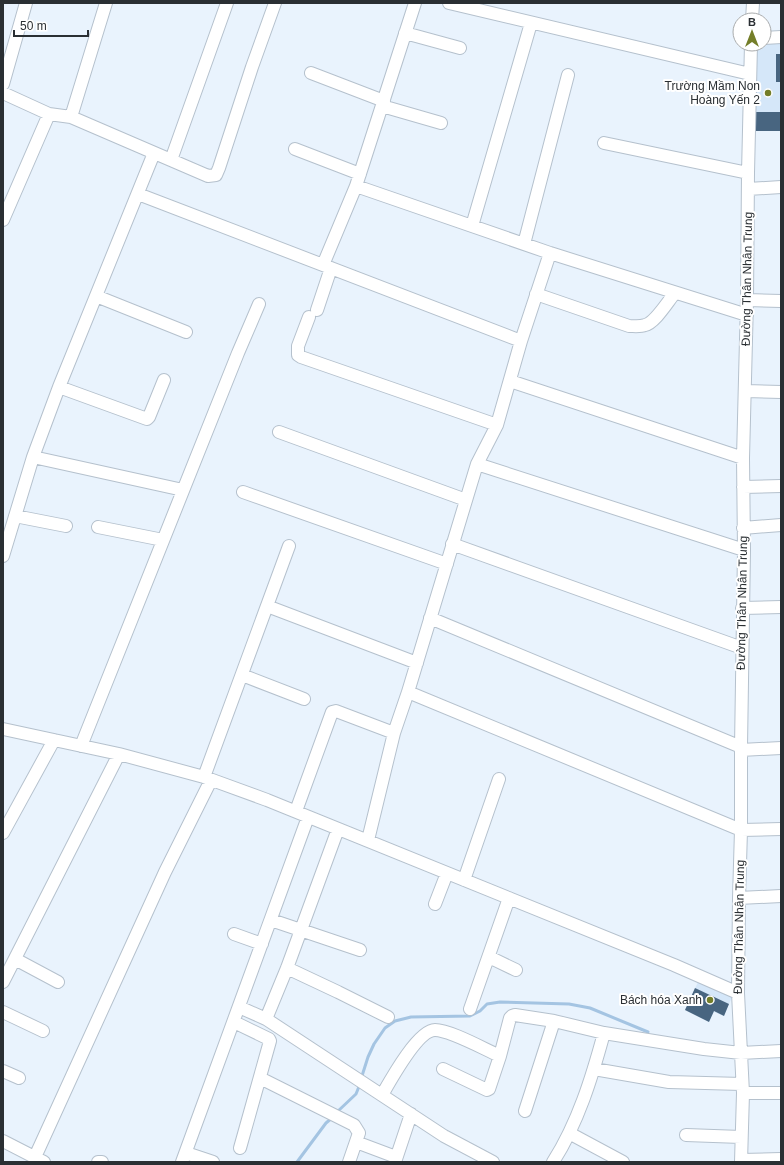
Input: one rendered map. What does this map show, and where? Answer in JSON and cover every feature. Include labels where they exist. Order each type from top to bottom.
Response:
[{"type":"street","points":[[3,84],[26,3]]},
{"type":"street","points":[[70,117],[106,3]]},
{"type":"street","points":[[171,160],[227,3]]},
{"type":"street","points":[[3,93],[49,114],[70,117],[208,176],[216,175],[275,3]]},
{"type":"street","points":[[415,3],[358,180],[327,267],[313,314],[298,349],[298,355],[497,425]]},
{"type":"street","points":[[448,3],[750,74]]},
{"type":"street","points":[[472,226],[531,23]]},
{"type":"street","points":[[405,33],[460,48]]},
{"type":"street","name":"Đường Thân Nhân Trung","points":[[741,1161],[742,1088],[738,993],[741,830],[742,608],[744,550],[743,458],[747,315],[751,52]]},
{"type":"street","points":[[311,73],[383,103],[441,123]]},
{"type":"street","points":[[524,244],[568,75]]},
{"type":"street","points":[[3,220],[49,114]]},
{"type":"street","points":[[604,143],[748,173]]},
{"type":"street","points":[[295,149],[358,180],[472,226],[550,253],[747,315]]},
{"type":"street","points":[[3,556],[33,457],[59,387],[154,153]]},
{"type":"street","points":[[748,189],[781,187]]},
{"type":"street","points":[[138,194],[522,341]]},
{"type":"street","points":[[368,840],[394,733],[417,663],[452,544],[477,464],[497,425],[536,294],[550,253]]},
{"type":"street","points":[[536,294],[629,326],[638,326],[651,322],[674,292]]},
{"type":"street","points":[[96,296],[186,332]]},
{"type":"street","points":[[747,300],[781,301]]},
{"type":"street","points":[[81,746],[259,304]]},
{"type":"street","points":[[59,387],[147,419],[164,380]]},
{"type":"street","points":[[510,381],[743,458]]},
{"type":"street","points":[[745,391],[781,392]]},
{"type":"street","points":[[279,432],[466,500]]},
{"type":"street","points":[[33,457],[183,490]]},
{"type":"street","points":[[477,464],[744,550]]},
{"type":"street","points":[[743,487],[781,486]]},
{"type":"street","points":[[243,492],[447,564]]},
{"type":"street","points":[[15,516],[66,526]]},
{"type":"street","points":[[743,528],[781,526]]},
{"type":"street","points":[[98,527],[163,540]]},
{"type":"street","points":[[452,544],[742,648]]},
{"type":"street","points":[[3,1141],[40,1160],[165,872],[208,779],[242,676],[289,546]]},
{"type":"street","points":[[267,606],[417,663]]},
{"type":"street","points":[[742,608],[781,607]]},
{"type":"street","points":[[430,618],[741,748],[781,748]]},
{"type":"street","points":[[242,676],[304,700]]},
{"type":"street","points":[[408,692],[741,830],[781,829]]},
{"type":"street","points":[[296,812],[332,712],[336,711],[394,733]]},
{"type":"street","points":[[3,729],[119,754],[208,779],[267,800],[674,965],[738,993]]},
{"type":"street","points":[[3,832],[54,740]]},
{"type":"street","points":[[3,982],[119,754]]},
{"type":"street","points":[[464,880],[499,779]]},
{"type":"street","points":[[213,1162],[184,1157],[308,817]]},
{"type":"street","points":[[266,1019],[287,968],[338,829]]},
{"type":"street","points":[[435,904],[447,873]]},
{"type":"street","points":[[739,898],[781,896]]},
{"type":"street","points":[[470,1009],[510,898]]},
{"type":"street","points":[[271,920],[360,950]]},
{"type":"street","points":[[234,934],[262,944]]},
{"type":"street","points":[[488,957],[516,970]]},
{"type":"street","points":[[15,959],[58,982]]},
{"type":"street","points":[[287,968],[388,1017]]},
{"type":"street","points":[[239,1007],[266,1019],[444,1136],[493,1162]]},
{"type":"street","points":[[3,1012],[43,1031]]},
{"type":"street","points":[[443,1069],[487,1090],[489,1089],[510,1018],[515,1015],[554,1021],[604,1033],[657,1042],[741,1052],[781,1051]]},
{"type":"street","points":[[525,1111],[554,1021]]},
{"type":"street","points":[[234,1022],[269,1039],[270,1041],[240,1148]]},
{"type":"street","points":[[382,1095],[415,1044],[428,1032],[433,1030],[445,1031],[500,1056]]},
{"type":"street","points":[[553,1162],[569,1133],[594,1069],[604,1033]]},
{"type":"street","points":[[594,1069],[669,1082],[781,1092]]},
{"type":"street","points":[[3,1070],[19,1078]]},
{"type":"street","points":[[260,1078],[354,1126],[359,1133],[350,1162]]},
{"type":"street","points":[[356,1142],[396,1159],[411,1114]]},
{"type":"street","points":[[569,1133],[623,1162]]},
{"type":"street","points":[[686,1135],[741,1137]]},
{"type":"street","points":[[741,1161],[781,1160]]},
{"type":"shaded area","name":"Trường Mầm Non Hoàng Yến 2","points":[[781,40],[781,131],[754,131],[757,52],[772,52],[772,41]]},
{"type":"shaded area","name":"Bách hóa Xanh","points":[[698,982],[732,997],[724,1016],[714,1012],[709,1022],[685,1010]]},
{"type":"building","points":[[776,54],[781,54],[781,82],[776,82]]},
{"type":"building","points":[[755,112],[781,112],[781,131],[754,131]]},
{"type":"building","name":"Bách hóa Xanh","points":[[695,988],[729,1004],[724,1016],[714,1011],[709,1022],[685,1010]]},
{"type":"waterway","points":[[361,1079],[374,1044],[385,1028],[395,1021],[411,1017],[470,1016],[480,1011],[487,1004],[500,1002],[569,1004],[590,1008],[648,1032]]},
{"type":"waterway","points":[[337,1112],[356,1094],[360,1084]]},
{"type":"waterway","points":[[297,1162],[326,1123],[332,1118]]},
{"type":"place","name":"Trường Mầm Non Hoàng Yến 2","points":[[768,93]]},
{"type":"place","name":"Bách hóa Xanh","points":[[710,1000]]}]
